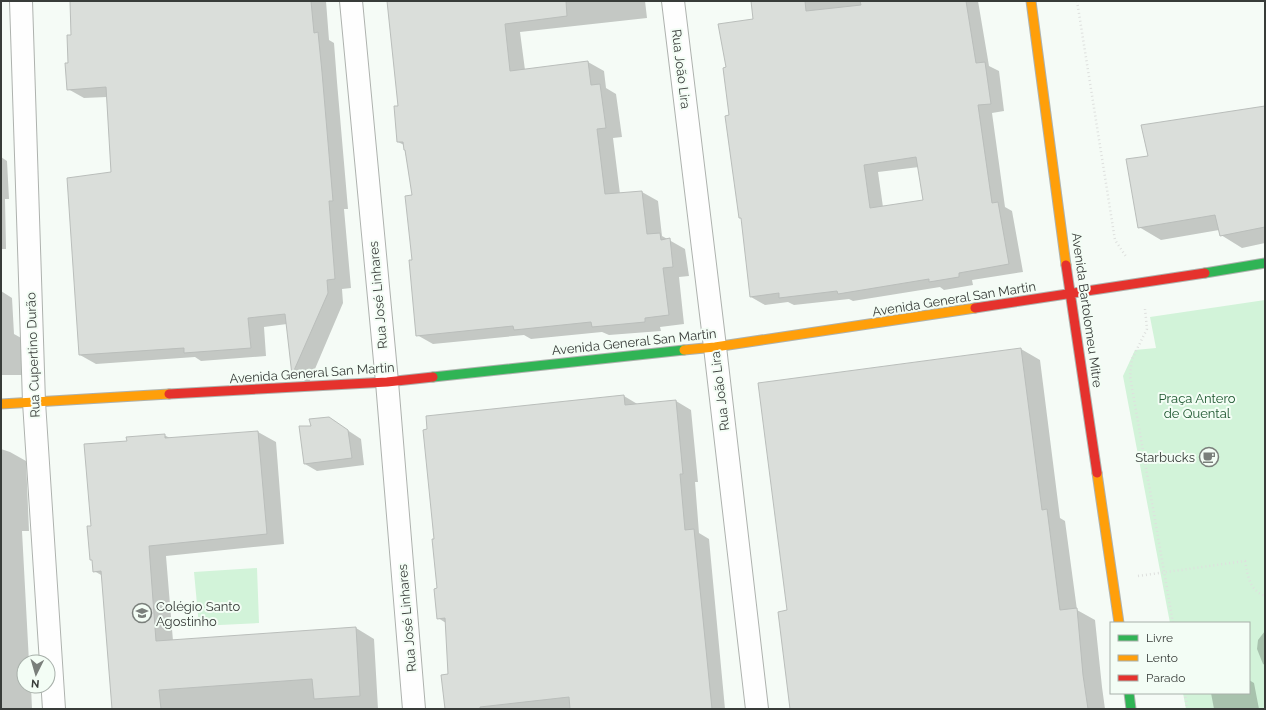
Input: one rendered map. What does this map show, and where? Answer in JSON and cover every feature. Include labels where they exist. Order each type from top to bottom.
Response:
[{"type":"main road","name":"Avenida Bartolomeu Mitre","points":[[1031,1],[1070,294],[1114,580],[1119,622]]},
{"type":"main road","name":"Avenida General San Martin","points":[[1,404],[387,382],[715,347],[1070,294],[1265,263]]},
{"type":"main road","points":[[1129,694],[1131,709]]},
{"type":"street","name":"Rua Cupertino Durão","points":[[21,1],[34,402],[54,709]]},
{"type":"street","name":"Rua José Linhares","points":[[351,1],[387,382],[414,709]]},
{"type":"street","name":"Rua João Lira","points":[[673,1],[758,709]]},
{"type":"path","points":[[1114,580],[1245,561],[1252,587],[1257,593],[1265,596]]},
{"type":"path","points":[[1185,694],[1187,709]]},
{"type":"green space","name":"Praça Antero de Quental","points":[[1265,300],[1265,709],[1186,709],[1183,694],[1250,694],[1250,622],[1170,622],[1123,376],[1135,350],[1156,348],[1150,317]]},
{"type":"green space","points":[[257,568],[259,623],[199,626],[194,572]]},
{"type":"building","points":[[70,1],[311,1],[314,33],[318,32],[322,72],[333,201],[329,201],[335,279],[327,280],[328,293],[292,375],[285,314],[248,318],[251,348],[184,353],[184,348],[79,355],[67,178],[111,172],[106,87],[67,90],[65,63],[68,63],[67,35],[71,35]]},
{"type":"building","points":[[387,1],[566,1],[567,16],[505,24],[510,71],[588,61],[591,85],[600,84],[606,128],[597,129],[605,194],[642,191],[647,234],[660,233],[661,240],[670,238],[673,267],[663,268],[669,315],[645,318],[645,322],[592,327],[591,322],[514,330],[513,326],[416,336],[409,260],[412,260],[405,196],[412,195],[403,142],[397,142],[394,106],[398,106]]},
{"type":"building","points":[[751,1],[805,1],[806,11],[861,5],[860,1],[966,1],[976,63],[985,62],[991,104],[978,105],[992,203],[998,202],[1009,264],[959,273],[959,277],[929,282],[929,279],[838,294],[837,291],[779,298],[779,293],[750,297],[741,218],[739,218],[725,116],[729,115],[723,68],[726,67],[718,24],[753,19]],"holes":[[[916,157],[923,200],[870,208],[864,165]]]},
{"type":"building","points":[[1265,106],[1265,227],[1220,236],[1215,215],[1138,228],[1126,159],[1148,156],[1141,125]]},
{"type":"building","points":[[1021,348],[1042,510],[1047,509],[1060,610],[1077,608],[1083,675],[1088,709],[790,709],[778,612],[787,610],[758,383]]},
{"type":"building","points":[[624,395],[625,405],[676,400],[683,474],[680,474],[685,530],[694,529],[712,709],[570,709],[569,697],[480,707],[480,709],[445,709],[441,675],[448,674],[445,618],[437,619],[434,589],[437,588],[432,539],[434,539],[423,430],[427,429],[426,416]]},
{"type":"building","points":[[329,417],[348,430],[352,458],[304,464],[299,426],[311,426],[309,419]]},
{"type":"building","points":[[258,431],[267,534],[149,546],[156,641],[356,627],[360,696],[314,699],[312,679],[159,690],[161,709],[112,709],[101,571],[93,572],[92,560],[90,560],[87,526],[91,526],[84,444],[127,441],[126,437],[165,434],[165,438]]},
{"type":"traffic: fast","points":[[1205,273],[1265,263]]},
{"type":"traffic: fast","points":[[433,377],[684,350]]},
{"type":"traffic: fast","points":[[1129,694],[1131,709]]},
{"type":"traffic: slow","points":[[1031,1],[1066,265]]},
{"type":"traffic: slow","points":[[684,350],[715,347],[975,308]]},
{"type":"traffic: slow","points":[[1,404],[169,394]]},
{"type":"traffic: slow","points":[[1097,473],[1119,622]]},
{"type":"traffic: jam","points":[[1066,265],[1097,473]]},
{"type":"traffic: jam","points":[[975,308],[1205,273]]},
{"type":"traffic: jam","points":[[169,394],[387,382],[433,377]]},
{"type":"place","name":"Starbucks","points":[[1209,457]]},
{"type":"place","name":"Colégio Santo Agostinho","points":[[142,613]]}]
